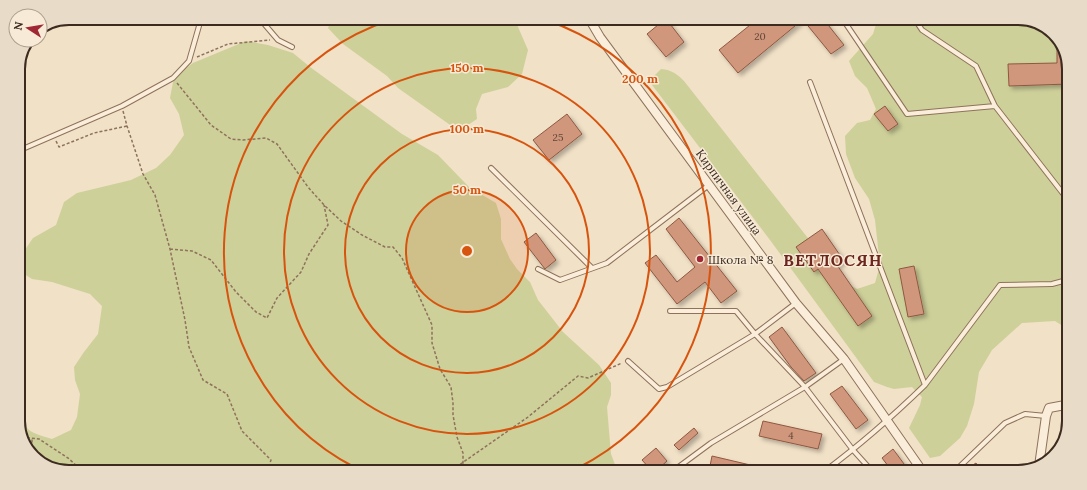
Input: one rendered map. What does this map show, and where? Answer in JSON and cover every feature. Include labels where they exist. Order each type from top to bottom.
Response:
[{"type":"street","name":"Кирпичная улица","points":[[593,25],[600,37],[796,303],[844,359],[918,465]]},
{"type":"street","points":[[1040,459],[1046,416],[1050,408],[1062,406]]},
{"type":"lane","points":[[25,148],[122,106],[173,78],[189,61],[199,25]]},
{"type":"lane","points":[[265,25],[278,40],[292,47]]},
{"type":"lane","points":[[847,25],[907,114],[995,106]]},
{"type":"lane","points":[[918,25],[922,30],[976,66],[995,106],[1062,192]]},
{"type":"lane","points":[[810,82],[925,385]]},
{"type":"lane","points":[[491,168],[592,268]]},
{"type":"lane","points":[[538,269],[560,280],[607,263],[709,185]]},
{"type":"lane","points":[[833,465],[888,421],[925,385],[1000,285],[1052,284],[1062,281]]},
{"type":"lane","points":[[628,361],[659,389],[667,387],[755,334],[796,303]]},
{"type":"lane","points":[[670,311],[736,311],[755,334],[805,387],[853,450],[867,465]]},
{"type":"lane","points":[[681,465],[711,442],[805,387],[844,359]]},
{"type":"lane","points":[[961,465],[1005,423],[1026,414],[1046,416]]},
{"type":"path","points":[[189,61],[228,44],[278,40]]},
{"type":"path","points":[[173,78],[211,125],[231,139],[243,140],[266,138],[277,144],[308,187],[341,221],[362,235],[386,247],[393,247],[402,258],[432,325],[432,343],[440,369],[451,387],[453,415],[457,437],[463,453],[462,463]]},
{"type":"path","points":[[122,106],[127,126],[144,174],[155,195],[170,249],[185,320],[189,347],[203,380],[227,394],[242,431],[271,460],[269,465]]},
{"type":"path","points":[[54,136],[59,147],[94,133],[127,126]]},
{"type":"path","points":[[170,249],[192,251],[211,260],[246,302],[256,312],[267,318],[277,298],[301,272],[309,254],[328,225],[324,205]]},
{"type":"path","points":[[459,465],[528,417],[578,376],[588,378],[628,361]]},
{"type":"path","points":[[28,437],[39,439],[68,458],[76,465]]},
{"type":"path","points":[[32,438],[32,445]]},
{"type":"green space","points":[[329,25],[517,25],[528,50],[522,74],[508,87],[482,94],[476,109],[477,119],[468,125],[453,127],[398,88],[387,76],[343,44],[328,28]]},
{"type":"green space","points":[[876,25],[1027,26],[1035,28],[1051,40],[1060,55],[1062,66],[1062,325],[1055,321],[1022,323],[992,350],[979,372],[974,404],[967,426],[960,438],[940,456],[930,458],[909,428],[920,405],[922,397],[912,387],[894,389],[874,382],[770,240],[649,81],[661,69],[674,73],[684,81],[841,280],[857,289],[875,283],[880,265],[875,220],[869,199],[855,178],[846,154],[845,136],[857,123],[870,120],[876,109],[867,88],[855,76],[849,61],[873,34]]},
{"type":"green space","points":[[246,41],[268,45],[293,53],[402,134],[438,155],[469,187],[496,203],[501,219],[501,239],[510,259],[517,269],[530,282],[538,300],[563,332],[599,365],[611,383],[611,395],[607,407],[611,454],[615,465],[69,465],[52,462],[40,454],[32,445],[27,435],[25,426],[34,433],[52,439],[71,430],[77,417],[80,394],[75,380],[74,367],[98,334],[102,306],[90,294],[52,282],[32,279],[25,275],[25,250],[33,238],[56,225],[64,202],[77,193],[131,180],[156,168],[170,155],[184,135],[179,114],[170,98],[174,77],[193,63]]},
{"type":"building","points":[[658,25],[671,25],[684,42],[666,57],[647,34]]},
{"type":"building","points":[[750,25],[796,25],[738,73],[719,50]]},
{"type":"building","points":[[807,25],[828,25],[844,45],[831,54]]},
{"type":"building","points":[[1057,50],[1060,55],[1062,66],[1062,84],[1009,86],[1008,64],[1057,63]]},
{"type":"building","points":[[885,106],[898,124],[888,131],[874,114]]},
{"type":"building","points":[[567,114],[582,134],[549,160],[533,140]]},
{"type":"building","name":"Школа № 8","points":[[679,218],[737,291],[721,303],[705,282],[677,304],[645,263],[656,255],[677,282],[695,267],[666,229]]},
{"type":"building","points":[[822,229],[844,261],[837,265],[872,316],[858,326],[818,269],[814,272],[796,247]]},
{"type":"building","points":[[536,233],[556,260],[545,269],[524,242]]},
{"type":"building","points":[[914,266],[924,314],[908,317],[899,269]]},
{"type":"building","points":[[782,327],[816,373],[804,381],[791,367],[769,337]]},
{"type":"building","points":[[842,386],[868,420],[856,429],[830,394]]},
{"type":"building","points":[[763,421],[822,434],[818,449],[759,436]]},
{"type":"building","points":[[694,428],[698,433],[679,450],[674,445]]},
{"type":"building","points":[[656,448],[667,461],[663,465],[646,465],[642,460]]},
{"type":"building","points":[[893,449],[905,465],[887,465],[882,458]]},
{"type":"building","points":[[712,456],[750,465],[710,465]]},
{"type":"place","name":"Школа № 8","points":[[700,259]]},
{"type":"district","name":"ВЕТЛОСЯН","points":[[833,260]]}]
